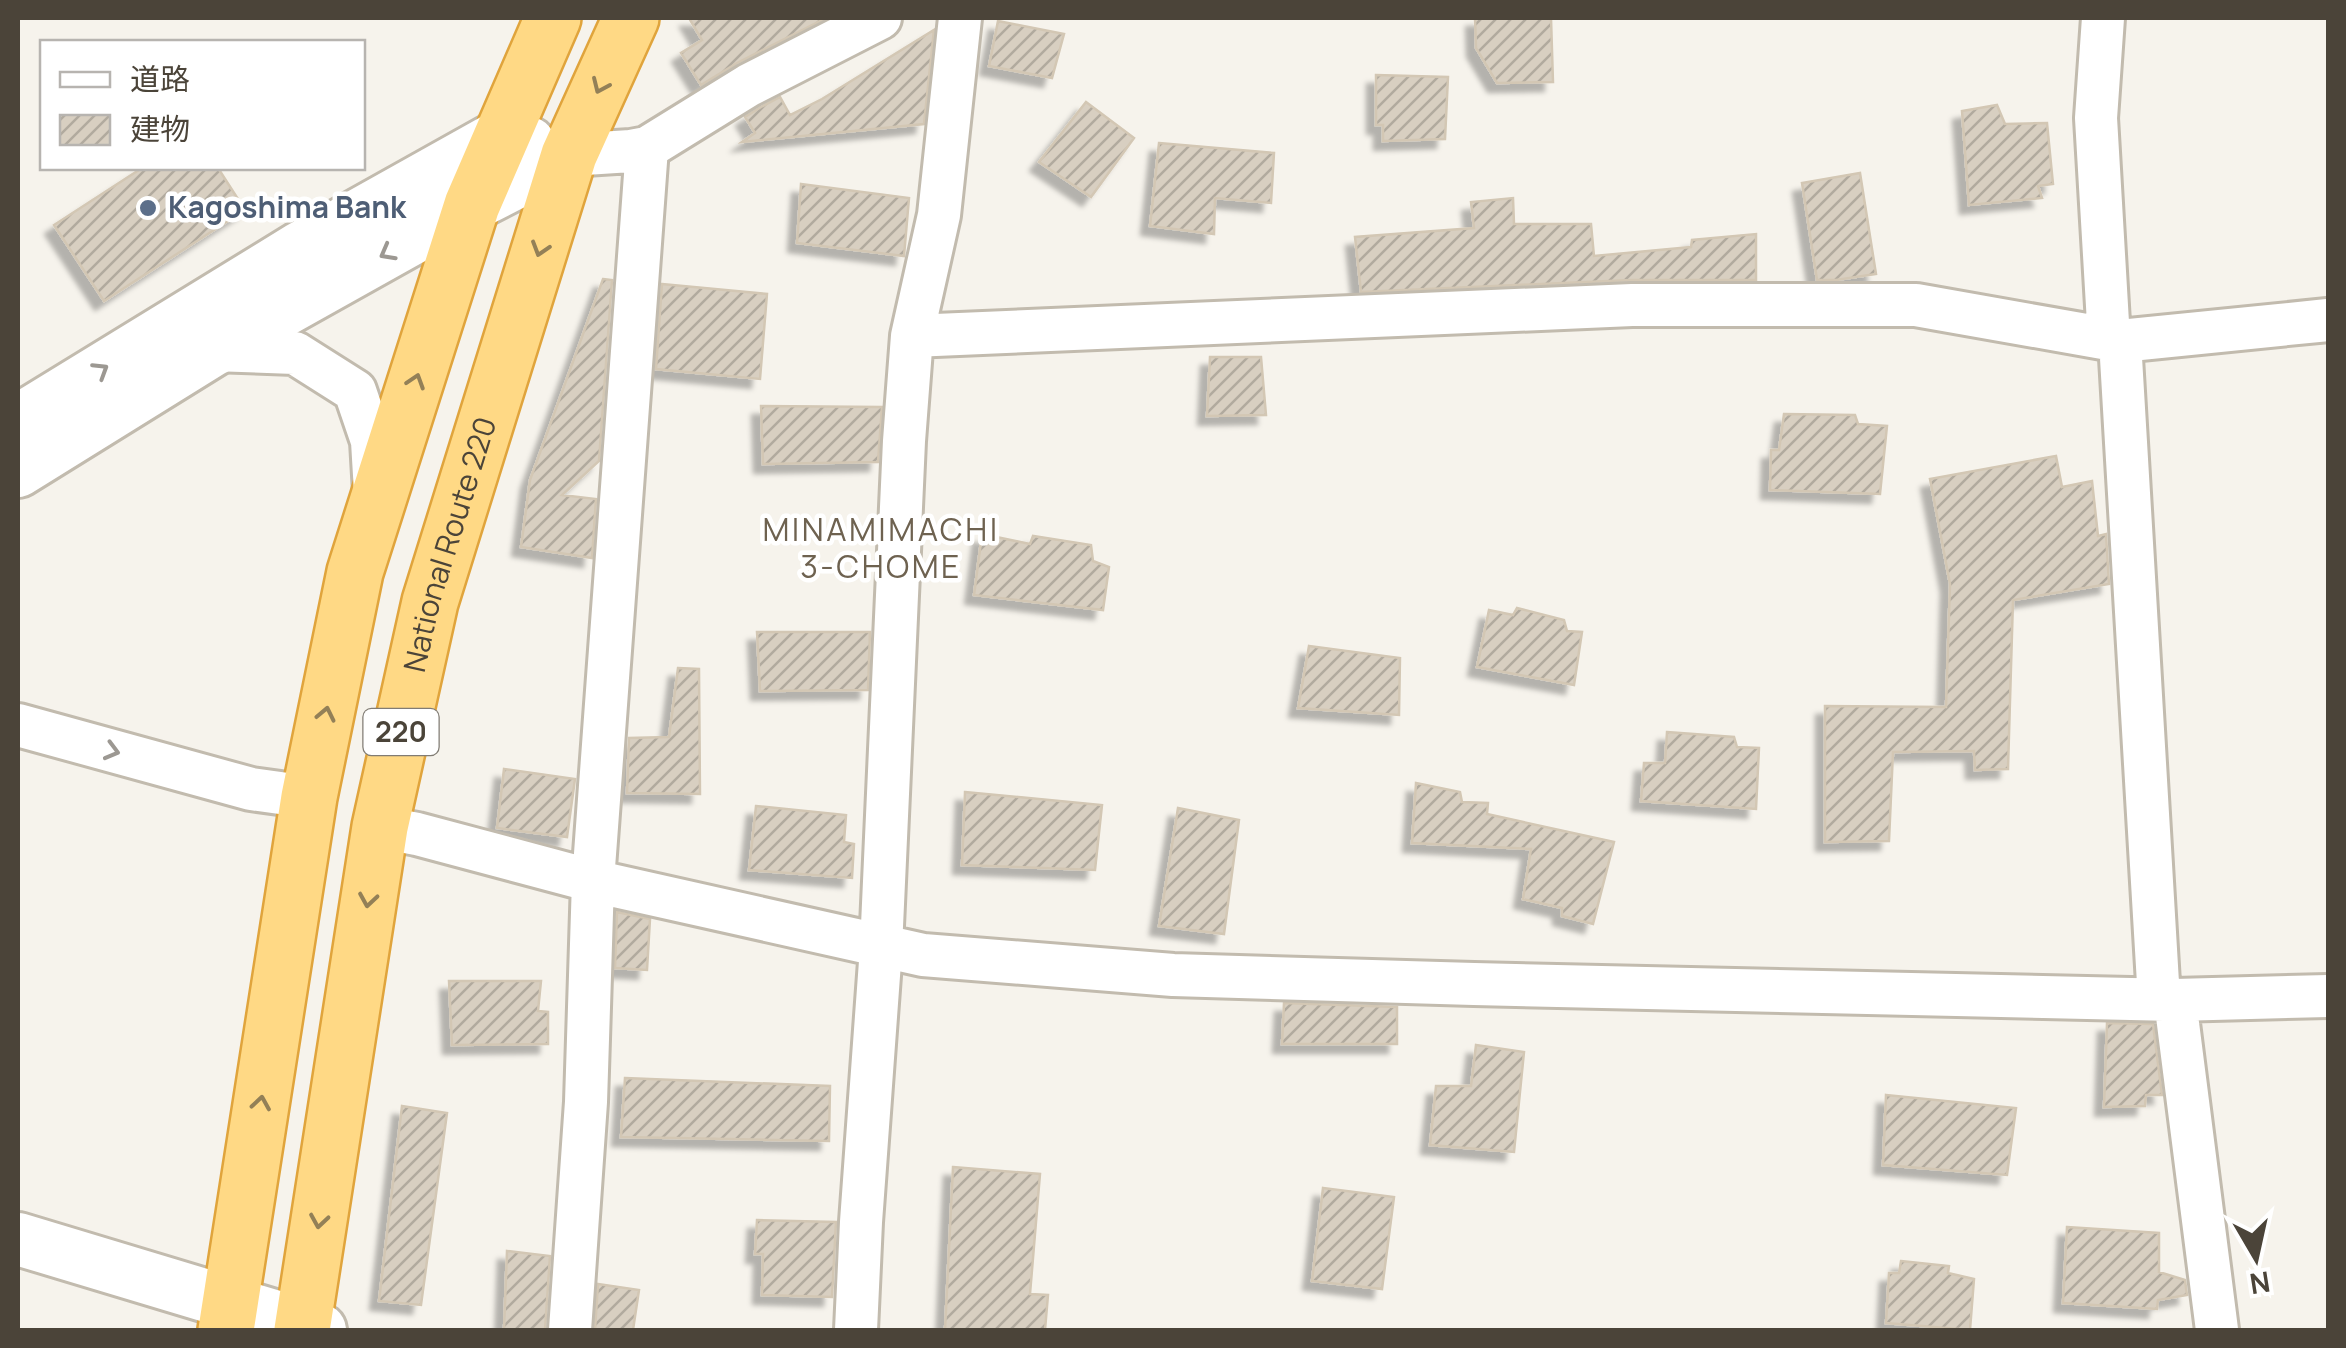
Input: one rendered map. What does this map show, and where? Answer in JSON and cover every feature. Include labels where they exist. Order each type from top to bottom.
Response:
[{"type":"highway","name":"220","points":[[228,1317],[309,797],[355,572],[472,205],[553,18]]},
{"type":"highway","name":"National Route 220","points":[[308,1329],[380,826],[430,602],[569,156],[631,18]]},
{"type":"street","points":[[18,472],[213,350],[472,205],[569,156],[648,148],[750,85],[880,18]]},
{"type":"street","points":[[856,1330],[860,1222],[881,948],[912,336],[938,215],[960,18]]},
{"type":"street","points":[[2103,18],[2096,118],[2167,1000],[2216,1330]]},
{"type":"street","points":[[18,421],[300,248],[502,135],[569,156]]},
{"type":"street","points":[[570,1330],[586,1102],[593,881],[648,148]]},
{"type":"street","points":[[912,336],[1632,305],[1916,305],[2114,340],[2328,320]]},
{"type":"street","points":[[213,350],[295,353],[355,390],[372,441],[376,507]]},
{"type":"street","points":[[18,725],[251,788],[309,797]]},
{"type":"street","points":[[380,826],[593,881],[923,956],[1173,975],[2167,1000],[2328,996]]},
{"type":"street","points":[[18,1239],[228,1317],[308,1329]]},
{"type":"building","points":[[689,18],[826,18],[701,85],[681,53],[702,40]]},
{"type":"building","points":[[1475,18],[1551,18],[1553,82],[1497,83],[1476,48]]},
{"type":"building","points":[[998,21],[1064,34],[1052,78],[989,66]]},
{"type":"building","points":[[934,30],[924,124],[742,142],[755,133],[745,117],[761,107],[780,97],[790,115]]},
{"type":"building","points":[[1376,75],[1448,77],[1445,139],[1383,141],[1383,125],[1376,125]]},
{"type":"building","points":[[1086,102],[1134,138],[1091,197],[1039,162]]},
{"type":"building","points":[[1997,105],[2005,124],[2047,123],[2053,184],[2038,186],[2042,198],[1969,205],[1962,111]]},
{"type":"building","points":[[1159,143],[1274,153],[1271,203],[1215,198],[1214,234],[1150,226]]},
{"type":"building","points":[[139,170],[219,170],[245,210],[104,301],[54,225]]},
{"type":"building","points":[[1860,173],[1876,274],[1817,280],[1802,183]]},
{"type":"building","points":[[801,184],[909,198],[904,256],[797,243]]},
{"type":"building","points":[[1513,198],[1514,224],[1591,224],[1594,256],[1691,247],[1692,240],[1756,234],[1756,280],[1631,280],[1361,292],[1355,237],[1474,228],[1471,202]]},
{"type":"building","points":[[603,279],[612,280],[599,461],[562,495],[596,499],[592,558],[521,547],[530,480]]},
{"type":"building","points":[[662,284],[767,294],[760,379],[656,369]]},
{"type":"building","points":[[1210,357],[1261,357],[1266,415],[1207,416]]},
{"type":"building","points":[[761,406],[882,407],[878,462],[763,464]]},
{"type":"building","points":[[1784,414],[1855,415],[1858,424],[1887,426],[1880,494],[1770,490],[1771,450],[1779,450]]},
{"type":"building","points":[[2056,456],[2062,487],[2092,481],[2098,536],[2106,534],[2109,584],[2013,600],[2008,769],[1975,770],[1974,751],[1893,752],[1889,841],[1825,842],[1825,706],[1946,707],[1950,584],[1930,479]]},
{"type":"building","points":[[982,534],[1030,544],[1033,536],[1091,545],[1093,561],[1109,567],[1103,610],[974,595]]},
{"type":"building","points":[[1517,608],[1564,620],[1567,631],[1582,632],[1574,685],[1477,667],[1489,610],[1513,615]]},
{"type":"building","points":[[757,632],[870,632],[868,690],[760,691]]},
{"type":"building","points":[[1309,646],[1400,658],[1399,715],[1298,708]]},
{"type":"building","points":[[678,668],[699,669],[700,794],[627,793],[629,738],[669,737]]},
{"type":"building","points":[[1667,732],[1734,737],[1737,747],[1759,748],[1756,809],[1641,801],[1644,763],[1665,763]]},
{"type":"building","points":[[504,769],[575,779],[567,837],[497,828]]},
{"type":"building","points":[[1416,783],[1460,792],[1462,802],[1488,803],[1487,814],[1614,842],[1593,924],[1562,916],[1562,908],[1523,899],[1531,849],[1412,843]]},
{"type":"building","points":[[965,792],[1102,805],[1095,870],[962,865]]},
{"type":"building","points":[[756,806],[846,815],[844,842],[854,844],[852,878],[749,870]]},
{"type":"building","points":[[1178,808],[1239,820],[1224,934],[1159,926]]},
{"type":"building","points":[[617,912],[650,919],[647,970],[615,968]]},
{"type":"building","points":[[449,981],[541,981],[538,1011],[548,1012],[548,1044],[452,1045]]},
{"type":"building","points":[[1284,1003],[1397,1007],[1397,1044],[1282,1044]]},
{"type":"building","points":[[2107,1023],[2153,1024],[2162,1095],[2146,1095],[2145,1106],[2104,1107]]},
{"type":"building","points":[[1476,1045],[1524,1052],[1514,1152],[1430,1145],[1436,1086],[1471,1086]]},
{"type":"building","points":[[625,1078],[830,1086],[829,1141],[621,1137]]},
{"type":"building","points":[[1886,1095],[2016,1108],[2007,1175],[1883,1165]]},
{"type":"building","points":[[402,1106],[447,1113],[421,1305],[379,1301]]},
{"type":"building","points":[[953,1167],[1040,1174],[1030,1294],[1048,1295],[1045,1330],[945,1330]]},
{"type":"building","points":[[1323,1188],[1394,1197],[1382,1289],[1312,1281]]},
{"type":"building","points":[[757,1220],[836,1222],[832,1297],[762,1295],[763,1254],[755,1254]]},
{"type":"building","points":[[2067,1227],[2159,1233],[2159,1272],[2185,1280],[2187,1295],[2158,1300],[2157,1309],[2063,1303]]},
{"type":"building","points":[[507,1251],[550,1256],[545,1330],[504,1330]]},
{"type":"building","points":[[1901,1261],[1949,1266],[1948,1273],[1974,1279],[1970,1330],[1886,1323],[1889,1273],[1899,1273]]},
{"type":"building","points":[[598,1284],[639,1290],[633,1330],[595,1330]]},
{"type":"place","name":"Kagoshima Bank","points":[[148,208]]},
{"type":"district","name":"MINAMIMACHI 3-CHOME","points":[[881,548]]}]
